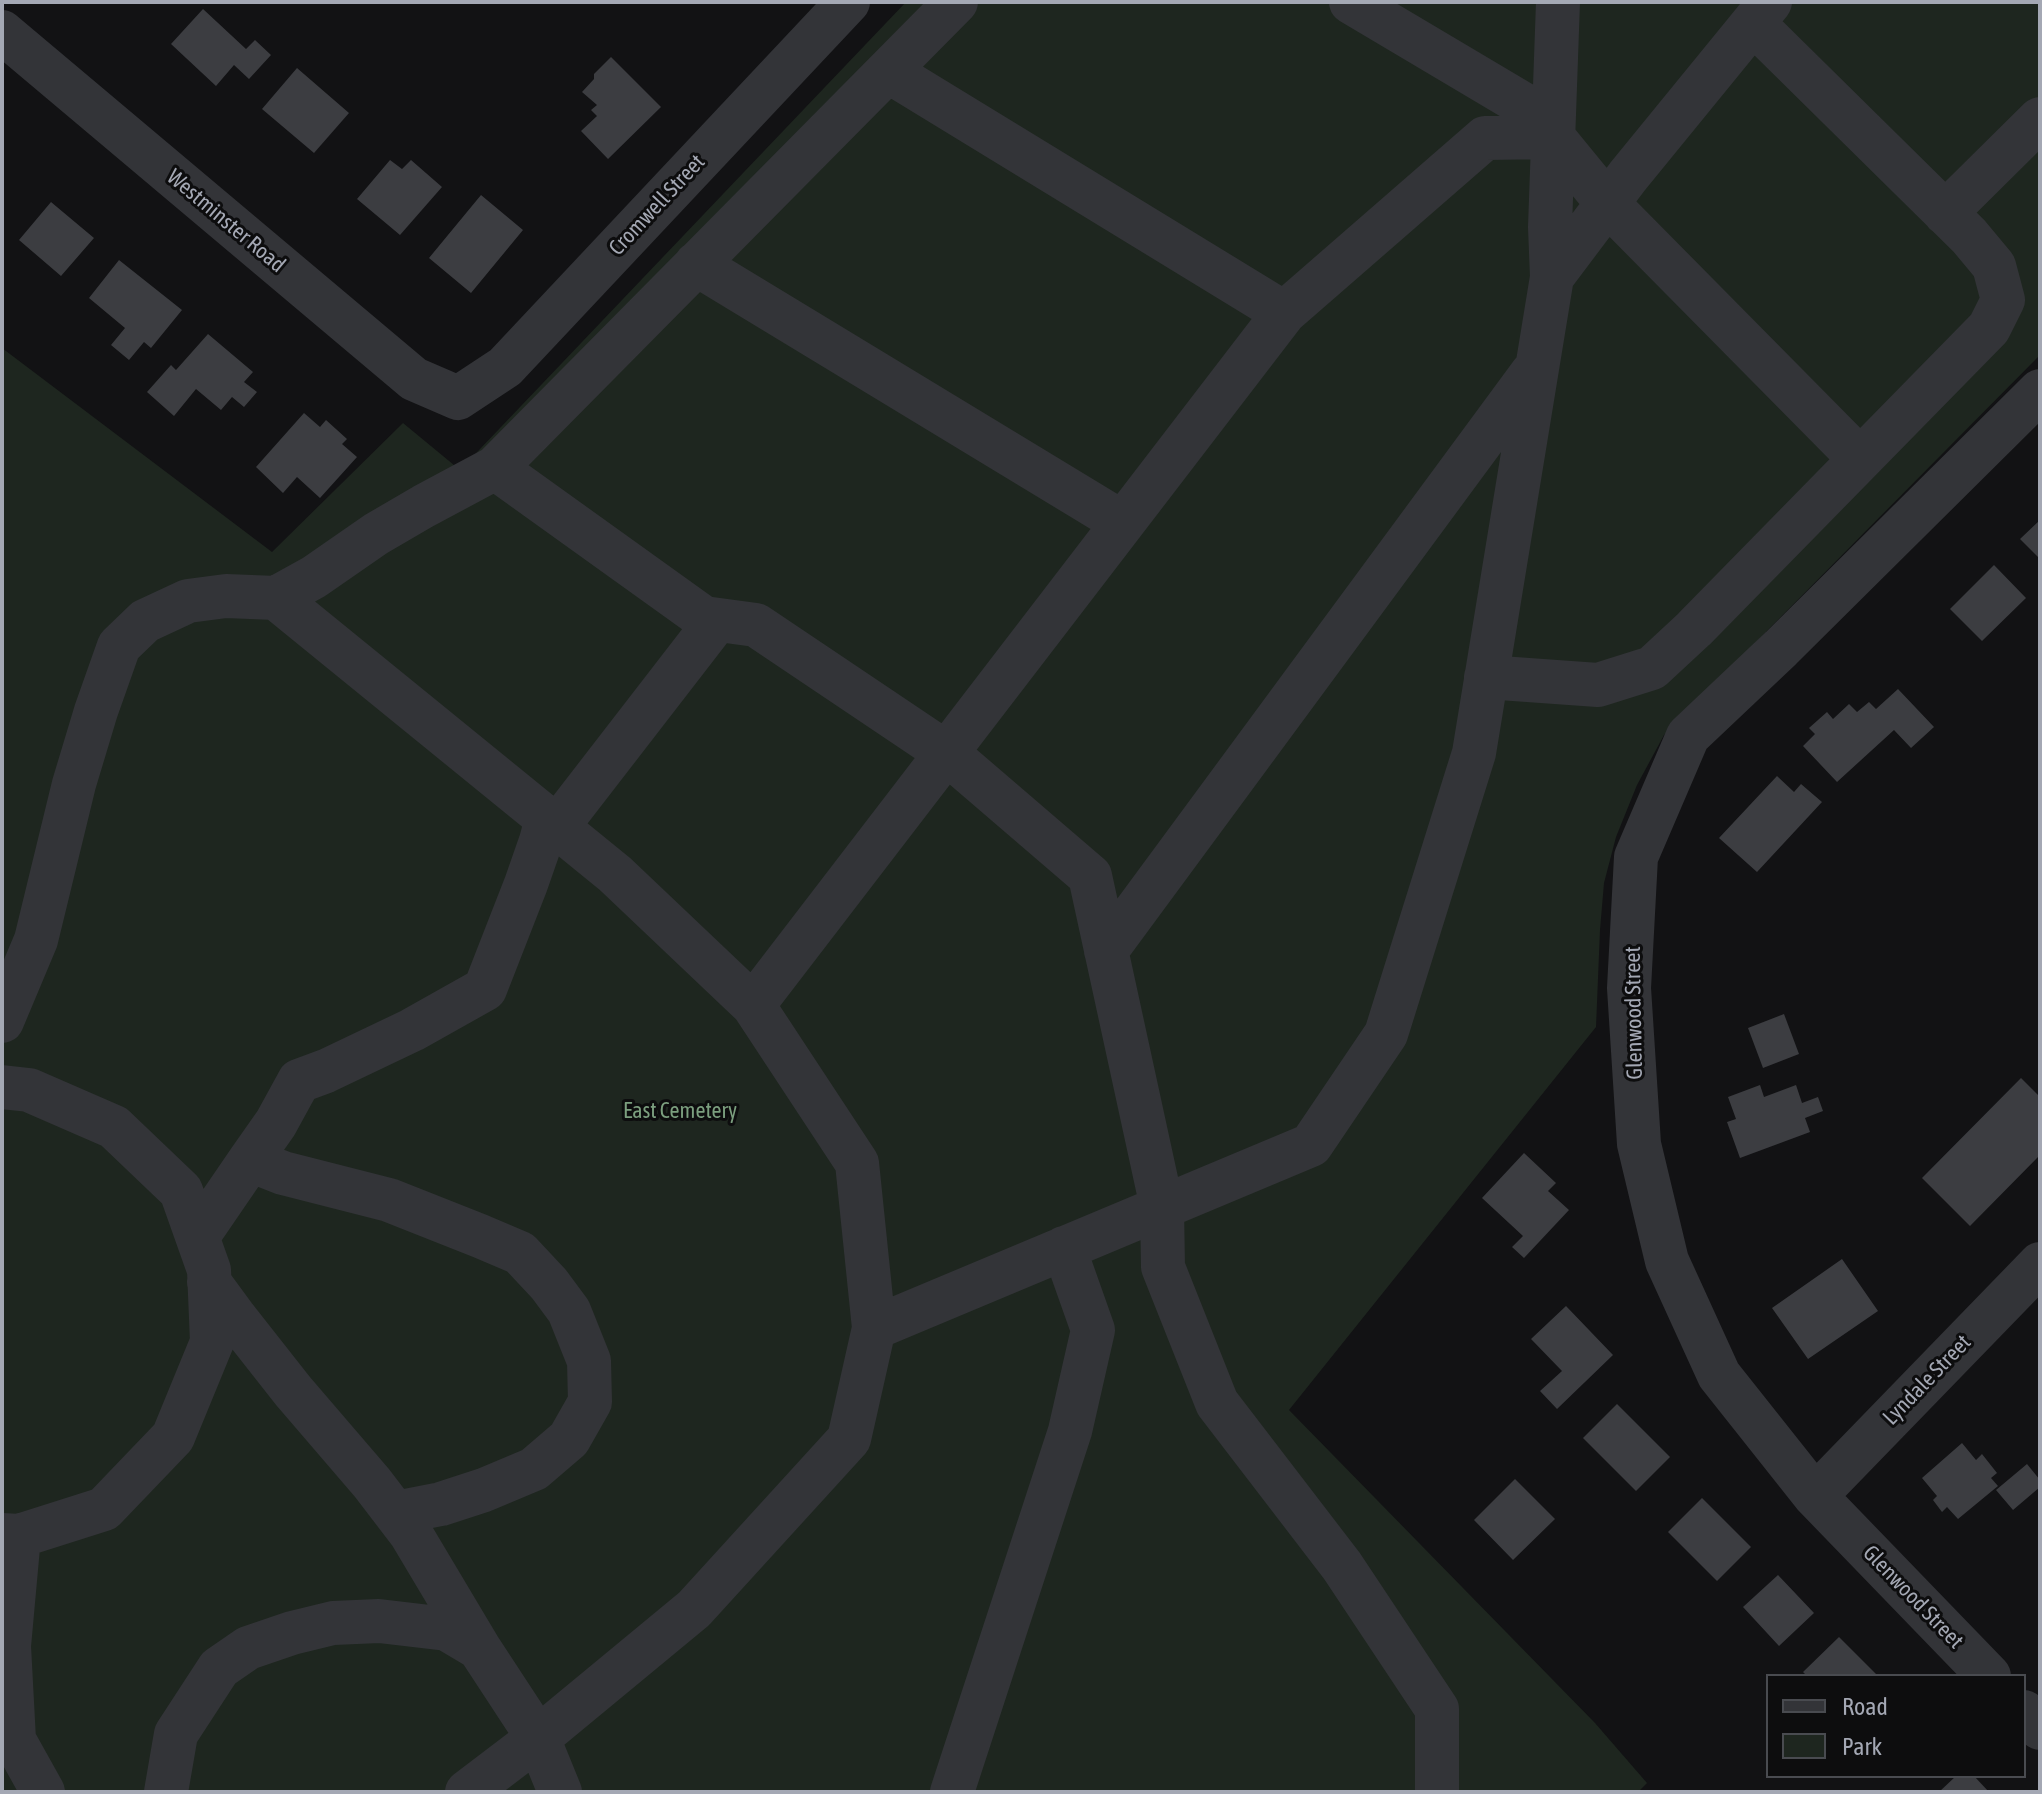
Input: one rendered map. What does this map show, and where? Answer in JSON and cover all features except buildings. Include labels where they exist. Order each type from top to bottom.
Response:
[{"type":"street","name":"Cromwell Street","points":[[458,398],[505,367],[848,2]]},
{"type":"street","points":[[2,1021],[36,940],[74,784],[119,646],[145,621],[188,601],[226,596],[276,598],[314,577],[400,520],[495,468],[956,2]]},
{"type":"street","points":[[1351,2],[1553,130],[1607,203],[1860,459]]},
{"type":"street","points":[[874,1328],[1311,1145],[1386,1034],[1474,753],[1552,277],[1550,227],[1558,2]]},
{"type":"street","points":[[1486,677],[1598,685],[1652,668],[1989,328],[2003,300],[1994,266],[1969,236],[1762,12],[1607,203],[1552,277]]},
{"type":"street","name":"Westminster Road","points":[[2,32],[414,379],[458,398]]},
{"type":"street","points":[[888,71],[1284,313]]},
{"type":"street","points":[[1945,213],[2040,119]]},
{"type":"street","points":[[753,1005],[1284,313],[1485,138],[1553,130]]},
{"type":"street","points":[[696,264],[1123,523]]},
{"type":"street","points":[[1106,951],[1536,368]]},
{"type":"street","name":"Glenwood Street","points":[[1987,1674],[1815,1496],[1719,1375],[1667,1261],[1639,1144],[1629,988],[1636,857],[1688,736],[2040,391]]},
{"type":"street","points":[[495,468],[704,618],[756,625],[948,754],[1090,876],[1162,1207],[1163,1267],[1217,1403],[1342,1566],[1437,1709],[1437,1792]]},
{"type":"street","points":[[276,598],[615,874],[753,1005],[857,1163],[874,1328],[849,1439],[694,1609],[538,1738],[467,1792]]},
{"type":"street","points":[[198,1236],[276,1123],[299,1081],[412,1030],[485,989],[541,841],[552,823],[717,620]]},
{"type":"street","points":[[2,1087],[29,1090],[114,1127],[181,1191],[209,1270],[212,1342],[173,1437],[104,1509],[10,1536],[6,1672],[14,1740],[43,1792]]},
{"type":"street","points":[[250,1160],[283,1173],[389,1200],[520,1253],[569,1311],[589,1361],[590,1402],[569,1439],[534,1469],[441,1504],[395,1513]]},
{"type":"street","points":[[952,1792],[1070,1431],[1093,1330],[1064,1248]]},
{"type":"street","name":"Lyndale Street","points":[[1815,1496],[2040,1264]]},
{"type":"street","points":[[209,1282],[411,1534],[479,1648],[538,1738],[560,1792]]},
{"type":"street","points":[[166,1792],[176,1734],[219,1668],[248,1648],[333,1623],[379,1621],[447,1629],[479,1648]]},
{"type":"green space","name":"East Cemetery","points":[[906,2],[2040,2],[2040,355],[1664,735],[1637,785],[1616,837],[1604,883],[1596,1027],[1289,1410],[1595,1723],[1647,1783],[1638,1792],[2,1792],[2,348],[272,552],[403,423],[460,470]]}]
